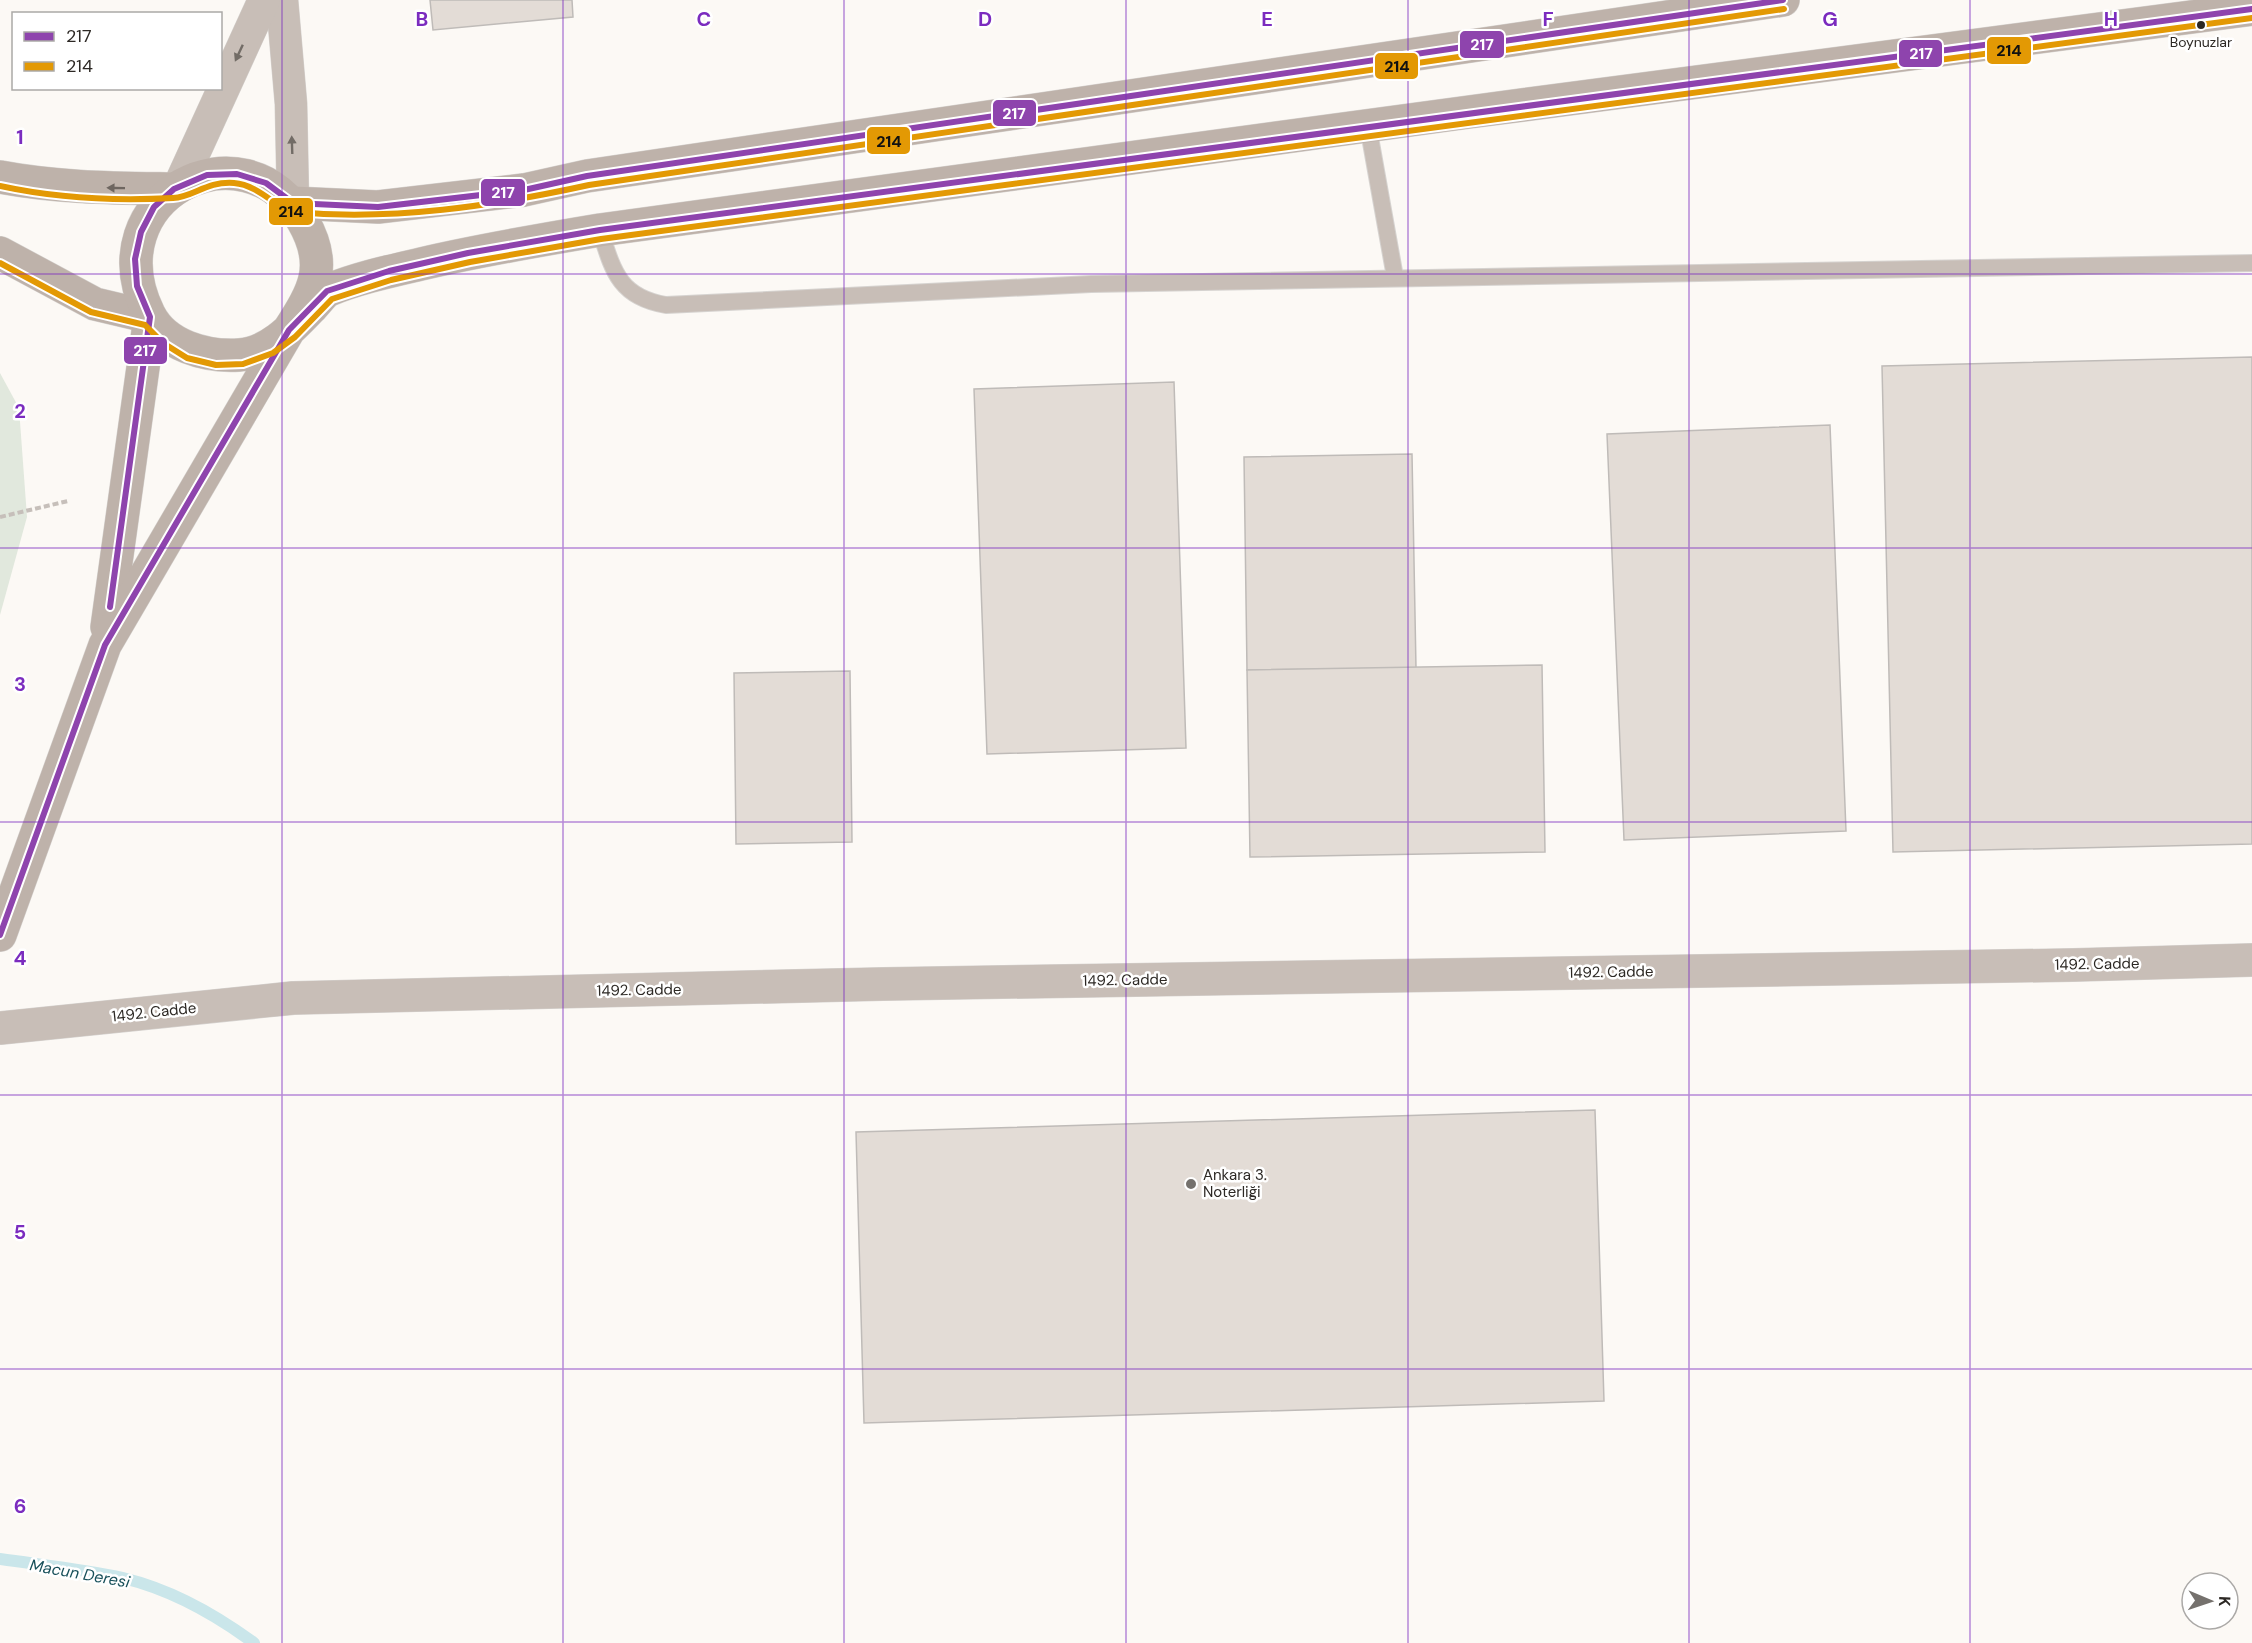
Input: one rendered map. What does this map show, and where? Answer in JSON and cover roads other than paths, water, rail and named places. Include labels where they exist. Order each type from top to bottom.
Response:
[{"type":"main road","points":[[293,203],[378,207],[524,190],[587,176],[1783,0]]},
{"type":"main road","points":[[0,935],[105,645],[289,330],[312,294],[316,275],[312,237],[293,203],[266,183],[237,174],[207,175],[177,187],[154,207],[141,232],[135,259],[137,286],[150,317],[168,336],[191,350],[217,356],[243,355],[268,346],[289,330],[327,291],[389,271],[468,253],[600,230],[2252,9]]},
{"type":"main road","points":[[0,177],[29,183],[99,188],[177,187]]},
{"type":"main road","points":[[0,253],[95,304],[150,317]]},
{"type":"main road","points":[[105,645],[150,317]]},
{"type":"street","points":[[177,187],[264,0]]},
{"type":"street","points":[[282,0],[291,104],[293,203]]},
{"type":"street","name":"1492. Cadde","points":[[0,1028],[293,998],[895,984],[2073,965],[2252,960]]},
{"type":"lane","points":[[1368,126],[1395,278]]},
{"type":"lane","points":[[600,230],[614,273],[623,285],[636,296],[651,303],[666,305],[1091,284],[2252,263]]},
{"type":"waterway","name":"Macun Deresi","points":[[0,1559],[93,1572],[140,1583],[192,1604],[254,1643]]},
{"type":"place","name":"Boynuzlar","points":[[2201,25]]},
{"type":"place","name":"Ankara 3. Noterliği","points":[[1191,1184]]}]
